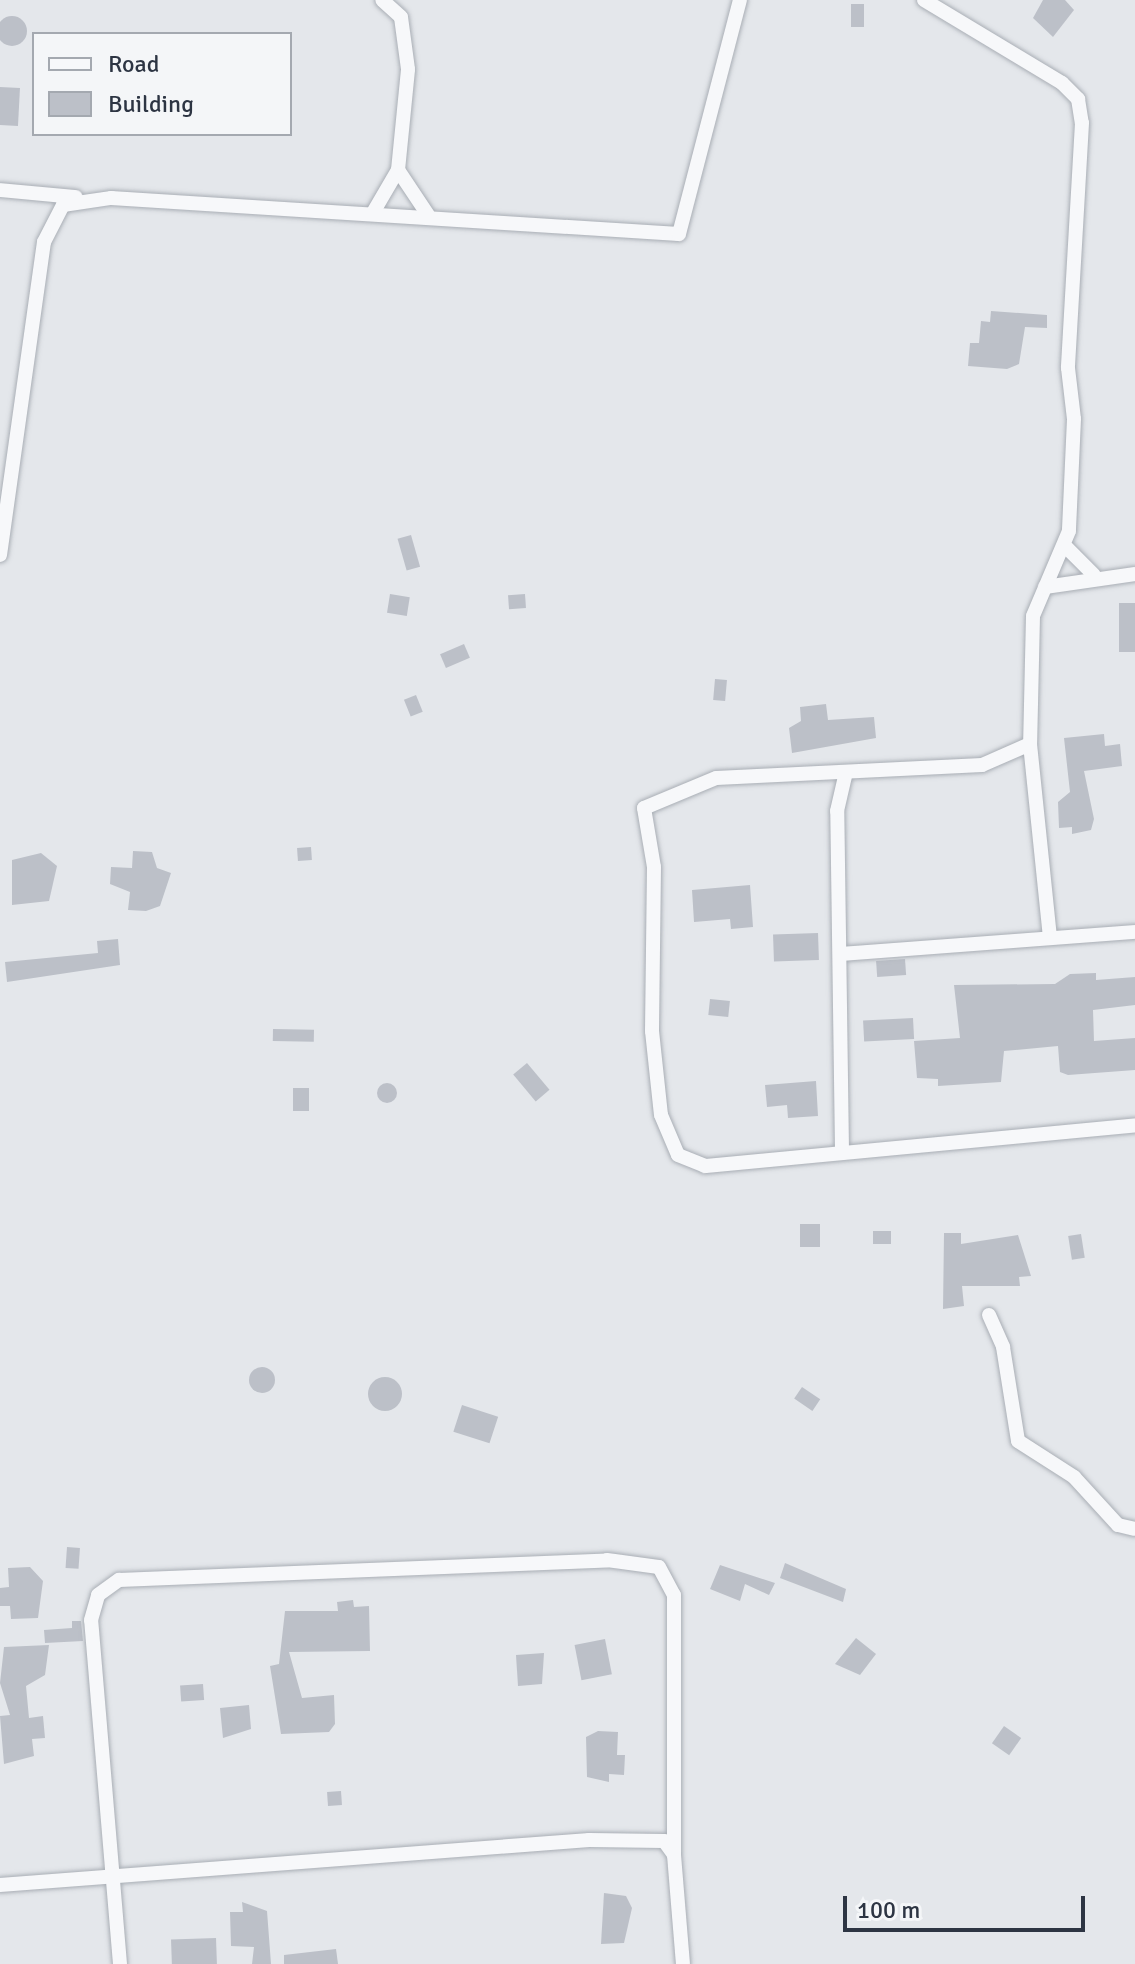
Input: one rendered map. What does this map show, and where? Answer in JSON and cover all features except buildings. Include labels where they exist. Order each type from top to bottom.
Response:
[{"type":"street","points":[[374,211],[398,170],[406,41],[401,17],[382,0]]},
{"type":"street","points":[[0,190],[76,197],[374,211],[679,234],[740,0]]},
{"type":"street","points":[[924,0],[1078,99],[1067,548],[1033,616],[1030,744],[1050,938]]},
{"type":"street","points":[[398,170],[428,215]]},
{"type":"street","points":[[0,555],[44,242],[63,205],[76,197]]},
{"type":"street","points":[[1067,548],[1094,575]]},
{"type":"street","points":[[1045,587],[1094,575],[1135,574]]},
{"type":"street","points":[[1030,744],[982,765],[716,778],[644,808],[656,925],[655,1090],[672,1148],[698,1164],[1135,1125]]},
{"type":"street","points":[[822,772],[838,791]]},
{"type":"street","points":[[842,1150],[838,791],[846,772]]},
{"type":"street","points":[[841,954],[1135,932]]},
{"type":"street","points":[[989,1315],[1003,1347],[1018,1441],[1074,1477],[1118,1525],[1135,1529]]},
{"type":"street","points":[[120,1964],[110,1879],[93,1607],[105,1586],[155,1576],[607,1560],[659,1567],[674,1595],[674,1855],[683,1964]]},
{"type":"street","points":[[0,1885],[589,1840],[664,1841],[674,1855]]}]
